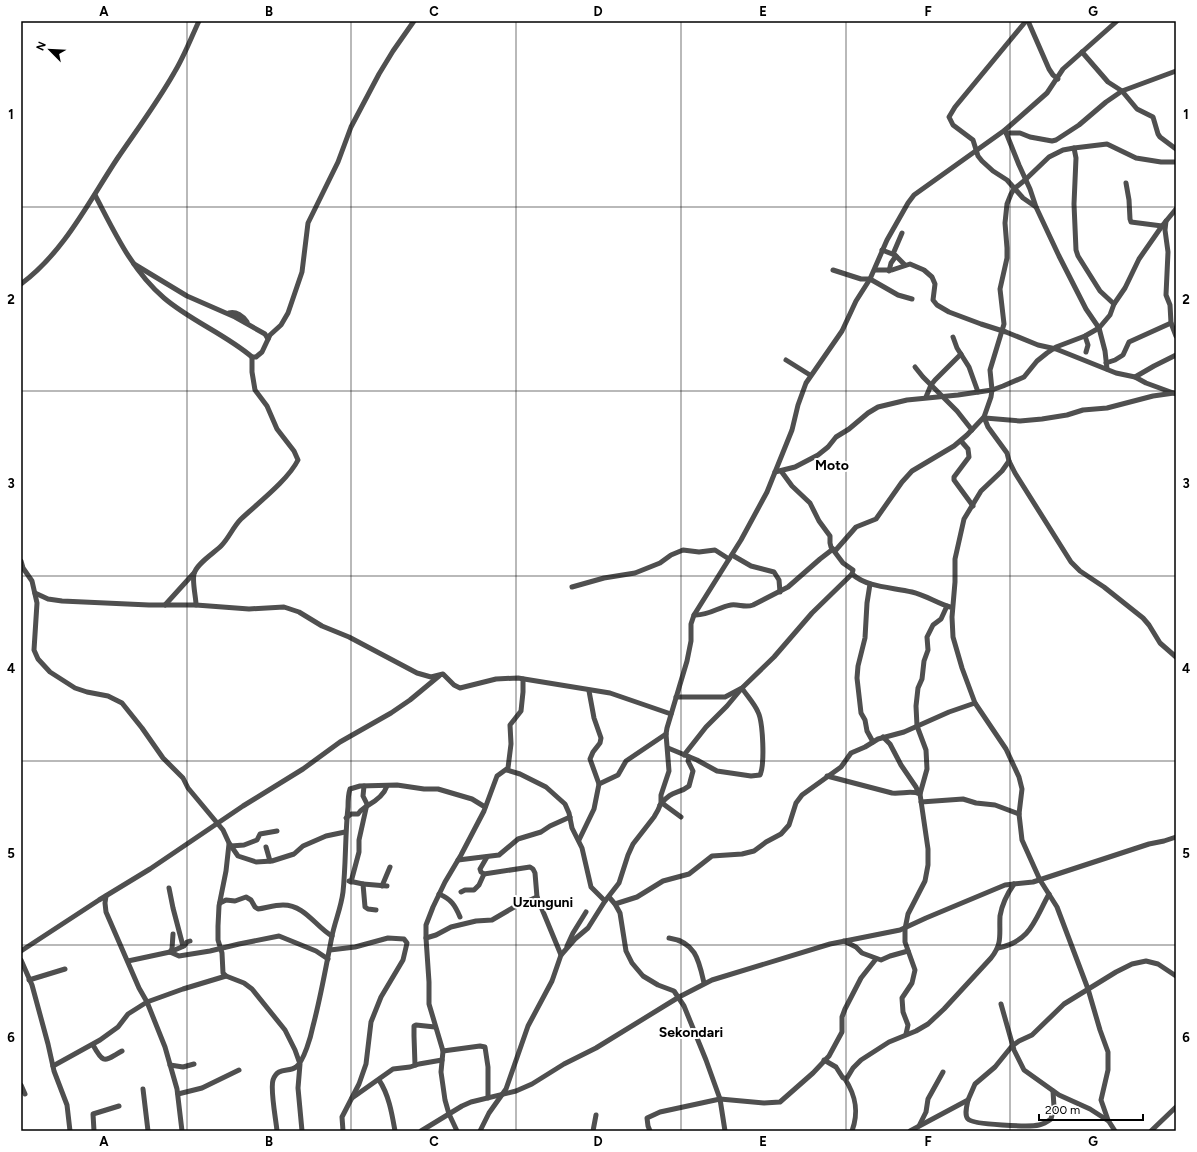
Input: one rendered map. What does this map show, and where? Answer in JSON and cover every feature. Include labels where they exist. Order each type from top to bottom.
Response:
[{"type":"street","points":[[21,284],[62,244],[175,72],[199,21]]},
{"type":"street","points":[[252,357],[256,357],[262,352],[268,339],[281,325],[292,303],[303,267],[308,223],[338,162],[351,127],[384,64],[414,21]]},
{"type":"street","points":[[1036,208],[1022,198],[1006,180],[990,169],[982,161],[973,140],[951,122],[950,115],[1027,21],[1049,69],[1058,79]]},
{"type":"street","points":[[661,804],[661,795],[669,771],[666,734],[689,649],[691,624],[694,615],[749,527],[775,472],[792,430],[798,405],[810,375],[838,337],[856,301],[875,270],[882,250],[891,232],[914,195],[976,150],[1006,131],[1047,93],[1058,79],[1063,69],[1117,21]]},
{"type":"street","points":[[1082,52],[1108,82],[1122,91],[1137,109],[1153,117],[1158,134],[1176,149]]},
{"type":"street","points":[[1006,131],[1052,141],[1056,140],[1079,125],[1122,91],[1176,71]]},
{"type":"street","points":[[1006,131],[1030,189],[1036,208],[1078,294],[1099,328],[1106,369]]},
{"type":"street","points":[[694,615],[705,614],[732,604],[749,607],[788,587],[820,559],[834,550],[856,527],[876,519],[902,482],[912,471],[961,441],[984,417],[992,390],[990,370],[1004,321],[1000,286],[1006,264],[1008,248],[1005,223],[1008,201],[1014,188],[1025,180],[1049,157],[1063,150],[1074,148],[1107,144],[1136,158],[1176,162]]},
{"type":"street","points":[[1074,148],[1076,158],[1074,204],[1076,250],[1078,256],[1100,291],[1114,304]]},
{"type":"street","points":[[1126,183],[1131,222],[1162,226]]},
{"type":"street","points":[[95,195],[133,264],[164,298],[194,320],[236,344],[252,357]]},
{"type":"street","points":[[775,472],[795,467],[818,455],[828,447],[836,437],[852,427],[873,410],[898,401],[926,397],[944,397],[992,390],[1013,383],[1024,376],[1040,358],[1054,349],[1085,336],[1099,328],[1110,315],[1114,304],[1125,288],[1139,258],[1176,209]]},
{"type":"street","points":[[1167,220],[1164,230],[1168,252],[1166,295],[1169,303],[1171,323],[1176,336]]},
{"type":"street","points":[[889,271],[902,232]]},
{"type":"street","points":[[882,250],[894,255],[905,265]]},
{"type":"street","points":[[133,264],[187,296],[229,314],[265,334],[268,339]]},
{"type":"street","points":[[875,270],[889,271],[910,264],[924,270],[932,277],[934,284],[933,300],[937,305],[964,318],[1002,330],[1038,345],[1054,349],[1116,373],[1135,377],[1146,383],[1175,393]]},
{"type":"street","points":[[833,270],[861,279],[870,279],[898,295],[912,299]]},
{"type":"street","points":[[1106,363],[1123,355],[1129,342],[1171,323]]},
{"type":"street","points":[[1085,336],[1088,345],[1086,352]]},
{"type":"street","points":[[953,337],[955,345],[969,367],[978,392]]},
{"type":"street","points":[[926,397],[931,385],[953,360],[961,354]]},
{"type":"street","points":[[1135,377],[1176,354]]},
{"type":"street","points":[[165,605],[205,560],[226,541],[242,519],[292,469],[298,460],[294,451],[277,429],[267,406],[255,390],[252,377],[252,357]]},
{"type":"street","points":[[786,360],[810,375]]},
{"type":"street","points":[[915,367],[944,397],[972,430]]},
{"type":"street","points":[[984,417],[1020,421],[1056,417],[1083,410],[1107,408],[1153,396],[1175,393]]},
{"type":"street","points":[[984,417],[988,427],[1007,453],[1015,473],[1071,562],[1080,571],[1104,586],[1143,618],[1160,643],[1176,657]]},
{"type":"street","points":[[961,441],[968,450],[969,457],[955,475],[954,480],[973,506]]},
{"type":"street","points":[[1009,461],[1002,472],[981,491],[973,506],[964,518],[957,551],[952,624],[954,642],[975,703],[1006,748],[1019,777],[1022,789],[1019,814],[1022,840],[1040,880],[1057,907],[1088,989],[1109,1056],[1108,1070],[1101,1097],[1108,1120],[1115,1131]]},
{"type":"street","points":[[781,471],[792,486],[810,503],[816,516],[830,536],[830,545],[843,563],[853,570],[852,574],[859,580],[870,584],[912,592],[953,608]]},
{"type":"street","points":[[572,587],[604,578],[635,573],[660,563],[671,555],[683,550],[699,552],[714,550],[751,566],[774,572],[779,580],[780,592]]},
{"type":"street","points":[[21,561],[23,568],[32,581],[37,605],[34,650],[38,659],[50,672],[71,686],[87,692],[108,696],[122,704],[142,728],[162,758],[182,778],[188,788],[224,830],[230,845],[238,856],[260,862],[270,861],[291,855],[303,846],[326,836],[345,832]]},
{"type":"street","points":[[194,573],[196,605]]},
{"type":"street","points":[[686,756],[706,727],[742,688],[774,657],[812,613],[852,574]]},
{"type":"street","points":[[870,584],[866,603],[865,638],[858,666],[857,678],[861,713],[865,720],[867,731],[873,742]]},
{"type":"street","points":[[35,594],[58,601],[196,605],[249,609],[280,607],[289,608],[299,612],[322,626],[349,637],[417,673],[430,677],[442,674]]},
{"type":"street","points":[[919,793],[927,769],[925,746],[917,726],[916,706],[918,688],[922,679],[924,661],[928,650],[927,637],[933,625],[941,619],[947,606]]},
{"type":"street","points":[[21,951],[310,764],[340,742],[390,713],[417,695],[442,674]]},
{"type":"street","points":[[442,674],[454,685],[460,688],[502,678],[523,679],[566,685],[589,691],[610,693],[671,714]]},
{"type":"street","points":[[457,1131],[449,1114],[442,1079],[443,1051],[429,1004],[426,925],[439,894],[485,807],[497,776],[509,767],[511,747],[510,725],[521,711],[524,692],[523,679]]},
{"type":"street","points":[[676,698],[725,697],[742,688]]},
{"type":"street","points":[[668,748],[717,771],[751,776],[760,775],[762,771],[761,719],[755,706],[742,688]]},
{"type":"street","points":[[589,691],[601,738],[600,743],[590,759],[599,784]]},
{"type":"street","points":[[616,904],[637,897],[663,881],[689,874],[712,856],[754,852],[766,842],[784,831],[789,825],[798,799],[841,767],[851,753],[883,737],[904,732],[949,712],[975,703]]},
{"type":"street","points":[[579,840],[594,809],[596,791],[599,784],[618,775],[626,761],[666,734]]},
{"type":"street","points":[[883,737],[890,744],[900,765],[919,793],[928,849],[928,865],[924,881],[908,914],[905,929],[904,938],[915,970],[912,983],[902,998],[903,1012],[908,1025],[906,1034]]},
{"type":"street","points":[[563,952],[588,928],[621,880],[628,855],[633,844],[654,817],[661,804],[671,794],[690,786],[693,773],[686,756]]},
{"type":"street","points":[[507,770],[526,776],[546,787],[565,804],[572,828],[582,848],[592,887],[616,904],[620,913],[626,951],[632,963],[643,976],[658,985],[674,991],[689,1017],[720,1099],[725,1131]]},
{"type":"street","points":[[827,776],[892,793],[919,793]]},
{"type":"street","points":[[302,1131],[298,1088],[300,1062],[313,1027],[332,936],[341,907],[344,881],[345,832],[349,790],[364,786],[397,785],[424,789],[442,789],[472,799],[485,807]]},
{"type":"street","points":[[351,882],[359,852],[359,840],[367,807],[367,803],[363,796],[364,786]]},
{"type":"street","points":[[346,818],[351,814],[358,814],[361,809],[367,807],[383,794],[387,786]]},
{"type":"street","points":[[921,802],[963,799],[976,803],[995,804],[1019,814]]},
{"type":"street","points":[[661,804],[681,817]]},
{"type":"street","points":[[458,860],[499,855],[518,839],[541,832],[570,817]]},
{"type":"street","points":[[230,845],[249,843],[257,840],[260,834],[277,831]]},
{"type":"street","points":[[421,1131],[471,1102],[503,1094],[532,1084],[564,1064],[596,1048],[678,997],[704,983],[844,941],[905,929],[926,918],[962,904],[996,888],[1005,885],[1029,883],[1040,880],[1149,844],[1176,837]]},
{"type":"street","points":[[230,845],[220,902],[218,934],[223,973],[226,976],[244,983],[252,989],[285,1030],[300,1062]]},
{"type":"street","points":[[266,847],[270,861]]},
{"type":"street","points":[[484,874],[480,869],[487,857]]},
{"type":"street","points":[[344,881],[384,886],[390,867]]},
{"type":"street","points":[[484,874],[498,871],[532,868],[535,873],[537,897],[563,952]]},
{"type":"street","points":[[461,892],[465,890],[474,890],[479,885],[484,874]]},
{"type":"street","points":[[363,884],[366,907],[368,909],[376,910]]},
{"type":"street","points":[[845,1079],[861,1060],[889,1042],[921,1028],[936,1017],[991,958],[998,948],[1000,938],[1000,917],[1003,905],[1008,892],[1014,884]]},
{"type":"street","points":[[169,888],[183,946]]},
{"type":"street","points":[[439,894],[447,897],[454,903],[460,917]]},
{"type":"street","points":[[998,948],[1014,943],[1025,936],[1049,894]]},
{"type":"street","points":[[106,896],[106,912],[139,988],[147,1002],[165,1047],[178,1094],[182,1131]]},
{"type":"street","points":[[220,902],[226,900],[235,901],[246,897],[251,900],[255,907],[258,908],[284,905],[292,906],[306,913],[322,929],[332,936]]},
{"type":"street","points":[[426,938],[436,936],[454,926],[476,921],[492,920],[516,906],[537,897]]},
{"type":"street","points":[[480,1131],[489,1113],[503,1094],[528,1026],[552,981],[563,952],[586,912]]},
{"type":"street","points":[[170,952],[173,934]]},
{"type":"street","points":[[170,952],[179,956],[279,936],[316,951],[328,959]]},
{"type":"street","points":[[330,950],[355,947],[388,938],[404,939],[407,943],[403,960],[381,997],[369,1025],[366,1064],[359,1084],[342,1117],[342,1131]]},
{"type":"street","points":[[669,938],[685,942],[695,953],[700,965],[704,983]]},
{"type":"street","points":[[128,961],[170,952],[190,941]]},
{"type":"street","points":[[844,941],[856,947],[862,953],[876,959],[883,960],[890,956],[908,951]]},
{"type":"street","points":[[650,1131],[647,1118],[660,1112],[720,1099],[764,1103],[780,1102],[813,1073],[828,1056],[840,1037],[843,1013],[861,978],[876,959]]},
{"type":"street","points":[[21,960],[29,980],[53,1066],[68,1108],[70,1131]]},
{"type":"street","points":[[1053,1090],[1054,1107],[1051,1119],[1039,1125],[1014,1126],[975,1122],[968,1120],[967,1117],[966,1112],[968,1100],[975,1084],[994,1067],[1012,1046],[1018,1041],[1032,1035],[1059,1007],[1116,972],[1132,964],[1146,961],[1158,964],[1176,976]]},
{"type":"street","points":[[29,980],[65,969]]},
{"type":"street","points":[[53,1066],[93,1045],[116,1029],[123,1019],[131,1012],[147,1002],[226,976]]},
{"type":"street","points":[[1001,1004],[1015,1056],[1024,1070],[1058,1095],[1090,1109],[1108,1120]]},
{"type":"street","points":[[415,1065],[414,1026],[436,1027]]},
{"type":"street","points":[[93,1045],[100,1058],[104,1060],[122,1051]]},
{"type":"street","points":[[443,1051],[480,1046],[485,1047],[488,1066],[488,1098]]},
{"type":"street","points":[[351,1099],[394,1069],[442,1060]]},
{"type":"street","points":[[824,1060],[836,1067],[841,1076],[852,1088],[856,1106],[856,1114],[852,1131]]},
{"type":"street","points":[[277,1131],[273,1080],[278,1072],[282,1070],[294,1069],[300,1062]]},
{"type":"street","points":[[170,1065],[186,1066],[194,1064]]},
{"type":"street","points":[[178,1094],[202,1088],[239,1070]]},
{"type":"street","points":[[919,1126],[926,1112],[928,1099],[943,1072]]},
{"type":"street","points":[[379,1080],[389,1105],[395,1131]]},
{"type":"street","points":[[21,1085],[25,1094]]},
{"type":"street","points":[[143,1088],[148,1131]]},
{"type":"street","points":[[910,1131],[968,1100]]},
{"type":"street","points":[[94,1131],[93,1114],[119,1106]]},
{"type":"street","points":[[1151,1131],[1176,1107]]},
{"type":"street","points":[[593,1131],[596,1115]]},
{"type":"street","points":[[1014,1126],[1019,1131]]},
{"type":"district","name":"Moto","points":[[832,465]]},
{"type":"district","name":"Uzunguni","points":[[543,902]]},
{"type":"district","name":"Sekondari","points":[[691,1032]]}]
